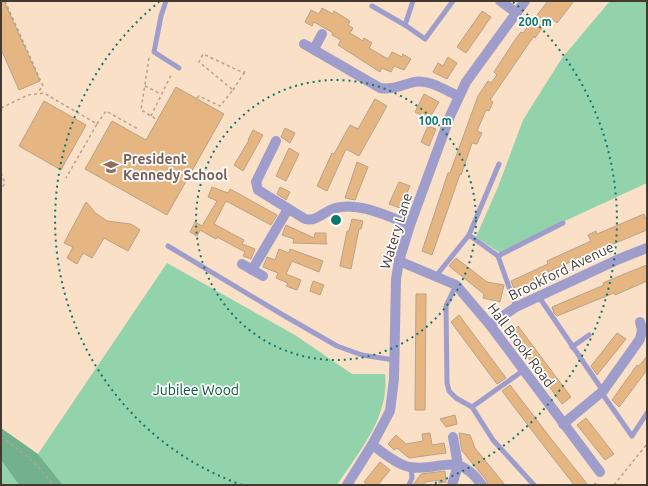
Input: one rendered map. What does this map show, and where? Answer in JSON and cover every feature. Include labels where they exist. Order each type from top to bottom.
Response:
[{"type":"street","points":[[500,1],[516,13]]},
{"type":"street","name":"Watery Lane","points":[[347,485],[372,445],[390,411],[394,360],[396,293],[400,262],[410,225],[458,96],[466,82],[525,1]]},
{"type":"street","points":[[314,49],[322,34]]},
{"type":"street","points":[[304,44],[380,88],[389,90],[422,82],[429,83],[458,96]]},
{"type":"street","points":[[276,141],[255,185],[258,190],[309,220],[319,217],[333,209],[347,207],[379,212],[410,225]]},
{"type":"street","points":[[252,270],[288,208]]},
{"type":"street","name":"Brookford Avenue","points":[[490,325],[516,307],[619,259],[647,248]]},
{"type":"street","name":"Hall Brook Road","points":[[400,262],[436,276],[456,286],[490,325],[600,472]]},
{"type":"street","points":[[242,264],[263,276]]},
{"type":"street","points":[[563,424],[602,391],[640,338],[642,330],[640,322]]},
{"type":"street","points":[[452,485],[458,465],[453,437]]},
{"type":"street","points":[[372,445],[403,465],[411,467],[450,463],[458,465],[471,474],[482,485]]},
{"type":"lane","points":[[166,1],[160,18],[154,52],[177,67]]},
{"type":"lane","points":[[404,25],[413,1]]},
{"type":"lane","points":[[372,6],[426,39],[453,1]]},
{"type":"lane","points":[[436,276],[469,235],[499,164]]},
{"type":"lane","points":[[498,256],[563,223]]},
{"type":"lane","points":[[469,235],[498,256],[516,307]]},
{"type":"lane","points":[[168,246],[283,316],[337,346],[362,355],[394,360]]},
{"type":"lane","points":[[456,286],[446,306],[447,383],[449,391],[456,398],[472,407],[493,440],[534,485]]},
{"type":"lane","points":[[539,297],[632,436],[647,413]]},
{"type":"lane","points":[[572,347],[589,335]]},
{"type":"lane","points":[[472,407],[524,370]]},
{"type":"lane","points":[[409,485],[412,478],[411,467]]},
{"type":"path","points":[[5,1],[43,86],[36,94]]},
{"type":"path","points":[[154,52],[149,56],[141,110],[158,120]]},
{"type":"path","points":[[234,90],[199,62],[203,54],[244,73]]},
{"type":"path","points":[[151,116],[161,94],[177,67]]},
{"type":"path","points":[[197,98],[199,96],[220,106],[234,90],[246,69]]},
{"type":"path","points":[[145,86],[161,94]]},
{"type":"path","points":[[1,108],[28,95],[44,93],[97,124]]},
{"type":"path","points":[[66,178],[106,111],[138,128]]},
{"type":"path","points":[[1,173],[5,183],[1,189]]},
{"type":"path","points":[[1,437],[29,456],[53,485]]},
{"type":"path","points":[[614,485],[647,444]]},
{"type":"green space","points":[[610,1],[647,1],[647,183],[554,226],[503,255],[476,237],[498,187],[523,120],[562,58]]},
{"type":"green space","name":"Jubilee Wood","points":[[167,263],[295,335],[352,374],[385,374],[383,404],[378,419],[363,446],[337,485],[63,485],[38,454]]},
{"type":"green space","points":[[1,428],[38,454],[63,485],[19,485],[1,460]]},
{"type":"green space","points":[[1,460],[19,485],[1,485]]},
{"type":"building","points":[[1,1],[4,1],[40,81],[19,90],[1,49]]},
{"type":"building","points":[[548,1],[574,1],[557,23],[550,17],[535,38],[534,36],[490,100],[493,102],[489,111],[486,110],[477,131],[482,133],[477,144],[472,143],[432,255],[422,251],[448,173],[450,173],[478,96],[488,81],[491,83],[497,75],[494,72],[515,40],[521,32],[523,33]]},
{"type":"building","points":[[322,8],[333,14],[334,11],[350,21],[348,25],[353,28],[350,33],[363,41],[364,38],[372,43],[369,48],[388,59],[392,52],[402,57],[403,54],[411,59],[404,70],[394,66],[391,72],[382,68],[380,72],[338,45],[341,40],[332,35],[333,33],[314,22],[312,26],[305,22],[311,10],[319,14]]},
{"type":"building","points":[[482,11],[491,17],[466,53],[457,47]]},
{"type":"building","points":[[448,57],[457,63],[447,79],[433,72],[438,63],[443,66]]},
{"type":"building","name":"President Kennedy School","points":[[176,87],[224,114],[167,215],[85,169],[112,121],[146,140]]},
{"type":"building","points":[[424,94],[439,102],[429,119],[415,112]]},
{"type":"building","points":[[375,99],[387,106],[359,156],[346,149],[327,191],[317,186],[332,153],[334,154],[350,125],[358,129]]},
{"type":"building","points":[[44,101],[86,125],[61,170],[19,146]]},
{"type":"building","points":[[428,126],[436,129],[429,146],[421,142]]},
{"type":"building","points":[[285,128],[295,133],[290,143],[281,137]]},
{"type":"building","points":[[253,130],[263,135],[243,171],[234,165],[249,140]]},
{"type":"building","points":[[289,148],[299,154],[286,181],[276,176]]},
{"type":"building","points":[[357,162],[368,167],[355,200],[345,198]]},
{"type":"building","points":[[399,182],[410,186],[400,208],[389,204]]},
{"type":"building","points":[[212,187],[228,193],[230,189],[277,215],[271,225],[226,201],[214,224],[244,240],[242,244],[255,249],[251,259],[243,256],[245,252],[217,237],[216,239],[200,230],[197,236],[190,232],[195,222],[202,226],[217,201],[208,197]]},
{"type":"building","points":[[280,187],[290,192],[286,200],[277,194]]},
{"type":"building","name":"President Kennedy School","points":[[86,202],[94,212],[107,221],[131,224],[140,230],[128,251],[104,238],[92,258],[83,253],[77,264],[67,258],[73,247],[64,243]]},
{"type":"building","points":[[644,214],[645,218],[647,217],[647,230],[548,272],[550,275],[515,291],[511,281],[548,264],[547,261],[591,241],[588,235],[596,231],[597,234]]},
{"type":"building","points":[[352,219],[363,221],[361,229],[359,229],[351,269],[340,266],[347,231],[349,231]]},
{"type":"building","points":[[286,225],[314,238],[315,233],[326,233],[327,244],[293,243],[294,239],[282,235]]},
{"type":"building","points":[[279,249],[289,253],[290,249],[323,261],[319,272],[292,261],[286,274],[301,280],[297,290],[286,286],[288,283],[276,278],[278,273],[263,267],[267,257],[275,260]]},
{"type":"building","points":[[456,258],[487,282],[504,285],[500,302],[483,298],[484,294],[449,266]]},
{"type":"building","points":[[647,265],[647,281],[615,295],[614,293],[557,316],[554,313],[552,307],[604,285],[603,283]]},
{"type":"building","points":[[313,281],[324,285],[320,295],[310,291]]},
{"type":"building","points":[[416,294],[426,294],[425,410],[415,410]]},
{"type":"building","points":[[459,315],[506,378],[497,384],[451,322]]},
{"type":"building","points":[[518,326],[571,397],[562,404],[510,333]]},
{"type":"building","points":[[617,333],[626,339],[597,375],[591,366]]},
{"type":"building","points":[[647,356],[647,370],[619,407],[612,400],[637,365],[639,366]]},
{"type":"building","points":[[510,385],[588,485],[574,485],[502,391]]},
{"type":"building","points":[[455,415],[457,424],[446,427],[440,419]]},
{"type":"building","points":[[586,418],[614,454],[605,460],[577,425]]},
{"type":"building","points":[[430,433],[432,445],[444,443],[446,453],[409,458],[397,448],[394,450],[388,444],[396,435],[406,444],[423,441],[422,434]]},
{"type":"building","points":[[459,433],[470,435],[475,448],[505,485],[488,485],[487,481],[462,451]]},
{"type":"building","points":[[380,462],[390,470],[378,485],[368,485],[364,482]]},
{"type":"building","points":[[445,471],[446,482],[439,483],[439,480],[426,482],[423,485],[413,485],[421,474]]},
{"type":"place","name":"President Kennedy School","points":[[111,167]]}]
